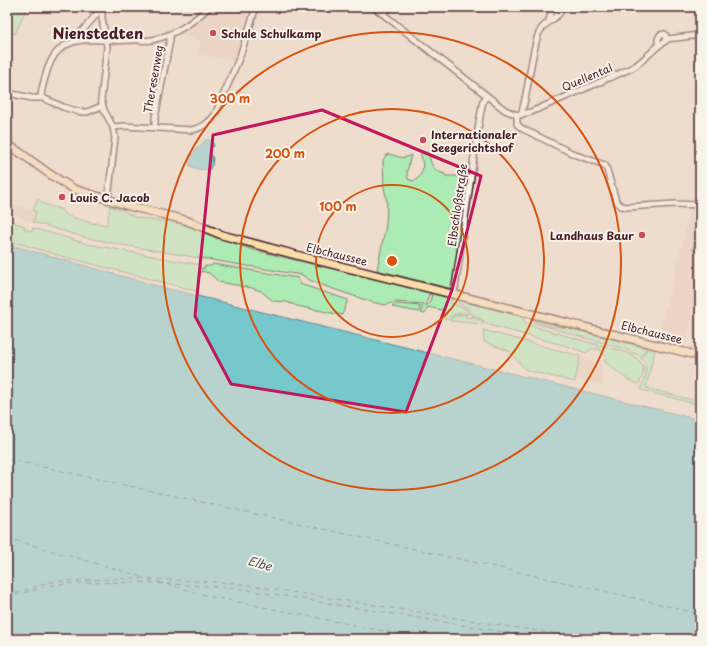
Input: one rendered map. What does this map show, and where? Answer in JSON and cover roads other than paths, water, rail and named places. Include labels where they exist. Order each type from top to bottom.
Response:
[{"type":"main road","name":"Elbchaussee","points":[[7,144],[69,187],[129,206],[185,220],[222,235],[700,356]]},
{"type":"street","points":[[41,98],[43,83],[55,54],[62,48],[77,41],[99,39],[150,40],[170,35],[185,27],[209,7]]},
{"type":"street","points":[[113,127],[124,126],[192,130],[204,126],[212,119],[240,56],[256,7]]},
{"type":"street","points":[[374,7],[505,110],[519,115]]},
{"type":"street","points":[[383,13],[390,7]]},
{"type":"street","points":[[549,20],[552,9],[556,7],[560,10],[559,14],[549,20],[538,34],[519,115],[516,122],[519,126],[576,155],[605,166],[616,201],[621,206],[627,207],[675,204],[700,205]]},
{"type":"street","points":[[102,8],[102,23],[107,40],[101,95],[102,106],[115,133],[108,199]]},
{"type":"street","points":[[77,41],[77,37],[102,8]]},
{"type":"street","name":"Quellental","points":[[658,46],[658,39],[660,35],[665,34],[667,39]]},
{"type":"street","name":"Theresenweg","points":[[155,128],[155,118],[170,35]]},
{"type":"street","name":"Quellental","points":[[519,115],[531,112],[632,68],[667,39],[700,35]]},
{"type":"street","points":[[7,93],[32,98],[41,98],[80,112],[86,112],[102,106]]},
{"type":"street","name":"Elbschloßstraße","points":[[454,294],[479,122],[483,101],[487,96]]},
{"type":"water","points":[[205,140],[210,140],[214,146],[209,149],[213,159],[209,170],[197,169],[190,166],[189,160],[196,149],[200,147]]},
{"type":"water","name":"Elbe","points":[[7,244],[157,286],[700,420],[700,639],[7,639]]},
{"type":"place","name":"Schule Schulkamp","points":[[213,33]]},
{"type":"place","name":"Internationaler Seegerichtshof","points":[[423,140]]},
{"type":"place","name":"Louis C. Jacob","points":[[62,197]]},
{"type":"place","name":"Landhaus Baur","points":[[642,235]]},
{"type":"district","name":"Nienstedten","points":[[98,32]]}]
